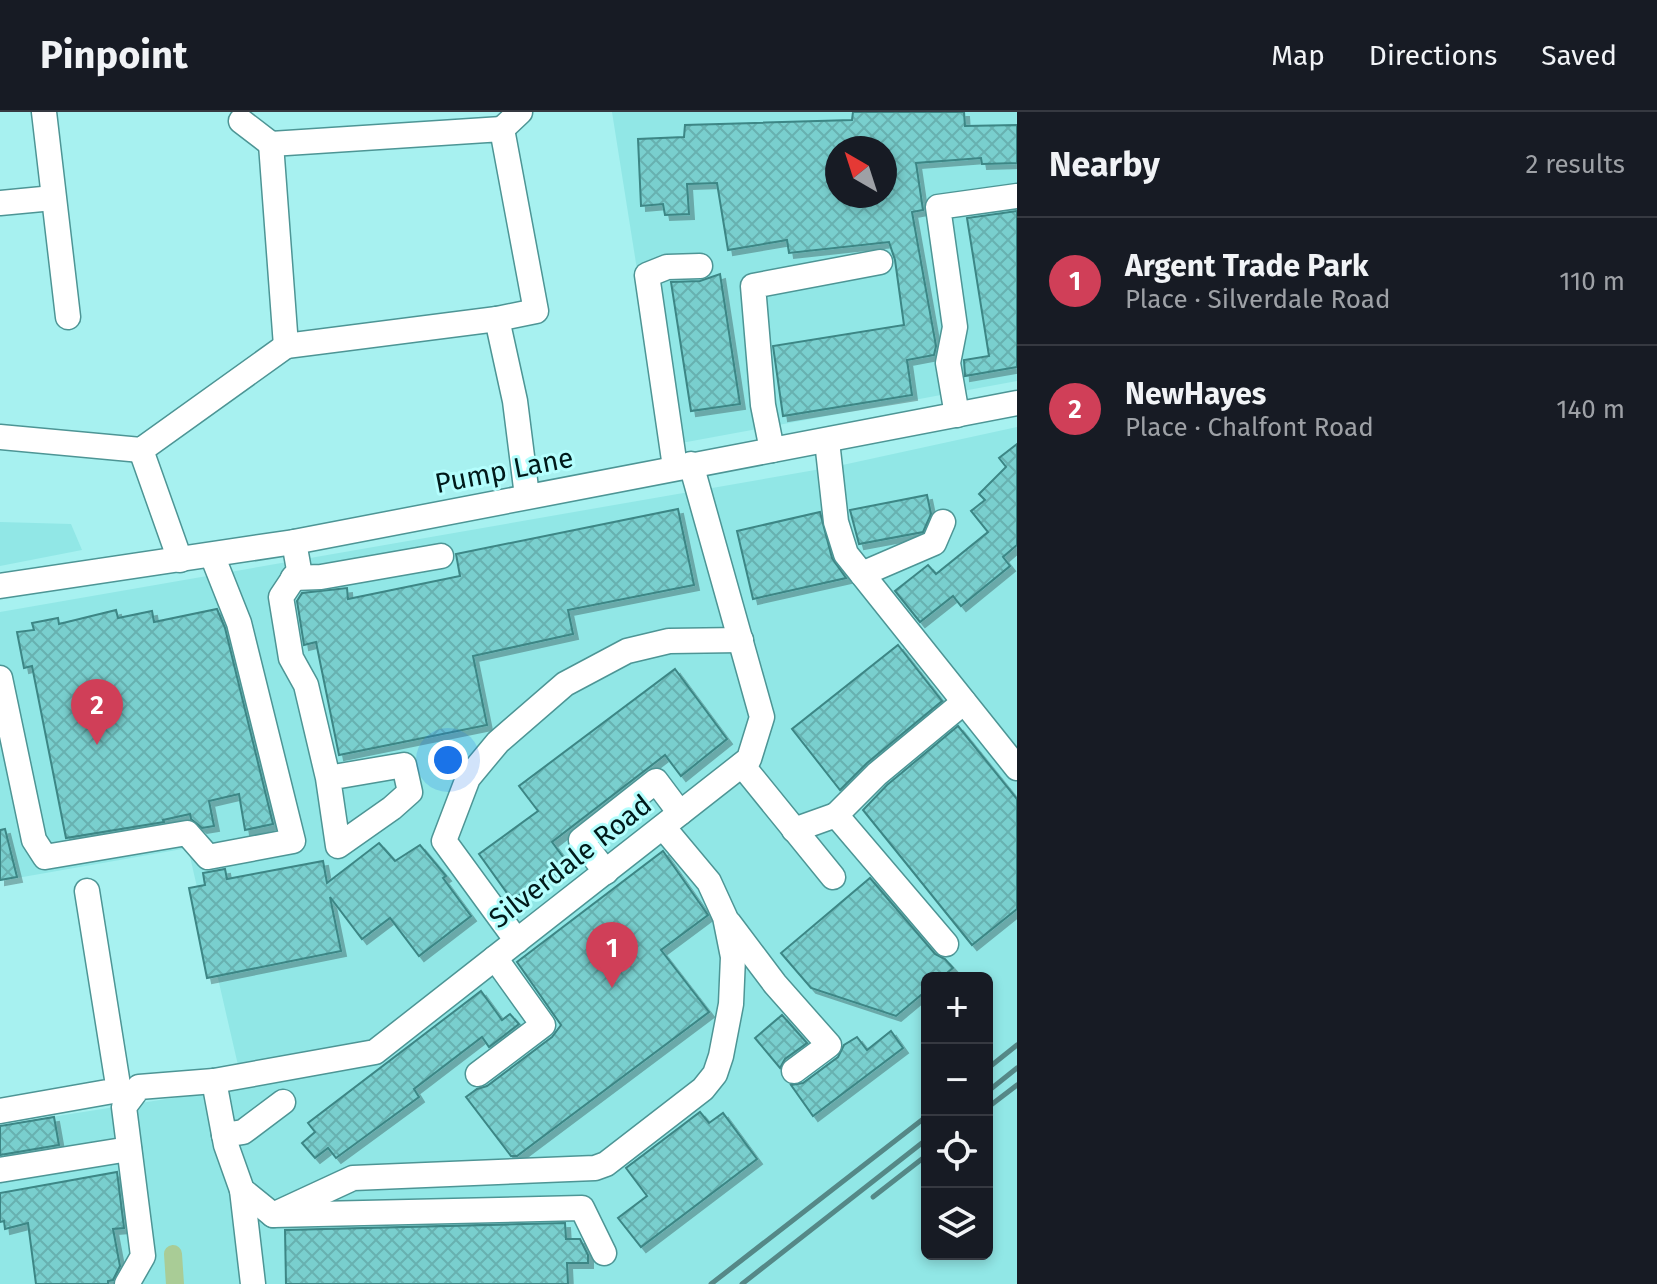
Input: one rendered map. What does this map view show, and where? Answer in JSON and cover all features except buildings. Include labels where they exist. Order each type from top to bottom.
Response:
[{"type":"street","points":[[44,112],[68,317]]},
{"type":"street","points":[[241,121],[271,144],[502,129],[520,112]]},
{"type":"street","points":[[0,437],[141,450],[286,346],[497,319],[536,311],[502,129]]},
{"type":"street","points":[[271,144],[286,346]]},
{"type":"street","points":[[957,415],[948,363],[955,327],[938,207],[1017,196]]},
{"type":"street","points":[[0,203],[53,198]]},
{"type":"street","points":[[772,450],[761,393],[753,286],[880,262]]},
{"type":"street","name":"Silverdale Road","points":[[129,1149],[124,1107],[139,1087],[214,1081],[375,1052],[749,759],[762,717],[741,640],[683,466],[647,275],[667,267],[700,266]]},
{"type":"street","points":[[497,319],[515,401],[527,496]]},
{"type":"street","name":"Pump Lane","points":[[0,586],[294,542],[1017,403]]},
{"type":"street","points":[[827,441],[836,522],[846,554],[1017,768]]},
{"type":"street","points":[[141,450],[180,560]]},
{"type":"street","points":[[862,574],[934,543],[943,522]]},
{"type":"street","points":[[294,542],[299,570],[281,597],[291,658],[306,685],[328,778]]},
{"type":"street","points":[[0,678],[34,840],[45,857],[187,833],[208,857],[293,841],[239,623],[212,555]]},
{"type":"street","points":[[293,578],[321,577],[441,556]]},
{"type":"street","points":[[517,941],[444,841],[468,778],[498,742],[565,684],[627,651],[669,641],[741,640]]},
{"type":"street","points":[[794,830],[836,815],[877,774],[964,702]]},
{"type":"street","points":[[742,765],[833,877]]},
{"type":"street","points":[[606,872],[581,840],[656,781],[672,820],[709,882],[725,917],[775,984],[829,1045],[794,1071]]},
{"type":"street","points":[[836,815],[946,944]]},
{"type":"street","points":[[0,1111],[113,1091],[118,1085],[87,891]]},
{"type":"street","points":[[273,1215],[353,1178],[587,1170],[606,1164],[697,1095],[715,1074],[731,1004],[733,957],[725,917]]},
{"type":"street","points":[[478,1074],[543,1025],[495,958]]},
{"type":"street","points":[[214,1081],[224,1135],[242,1190],[253,1284]]},
{"type":"street","points":[[224,1135],[243,1132],[283,1102]]},
{"type":"street","points":[[0,1170],[129,1149],[143,1256],[127,1284]]},
{"type":"street","points":[[242,1190],[273,1215],[582,1208],[604,1253]]},
{"type":"shaded area","points":[[612,112],[1017,112],[1017,381],[665,446]]},
{"type":"shaded area","points":[[1017,427],[1017,1284],[0,1284],[0,1125],[243,1087],[188,848],[0,881],[0,612],[838,466]]},
{"type":"shaded area","points":[[0,522],[71,524],[82,550],[0,566]]},
{"type":"waterway","points":[[173,1254],[175,1284]]},
{"type":"railway","points":[[993,1064],[1017,1045]]},
{"type":"railway","points":[[993,1087],[1017,1068]]},
{"type":"railway","points":[[993,1103],[1017,1085]]},
{"type":"railway","points":[[711,1284],[921,1121]]},
{"type":"railway","points":[[742,1284],[921,1144]]},
{"type":"railway","points":[[873,1197],[921,1160]]},
{"type":"place","name":"NewHayes","points":[[97,745]]},
{"type":"place","name":"Argent Trade Park","points":[[612,988]]}]
